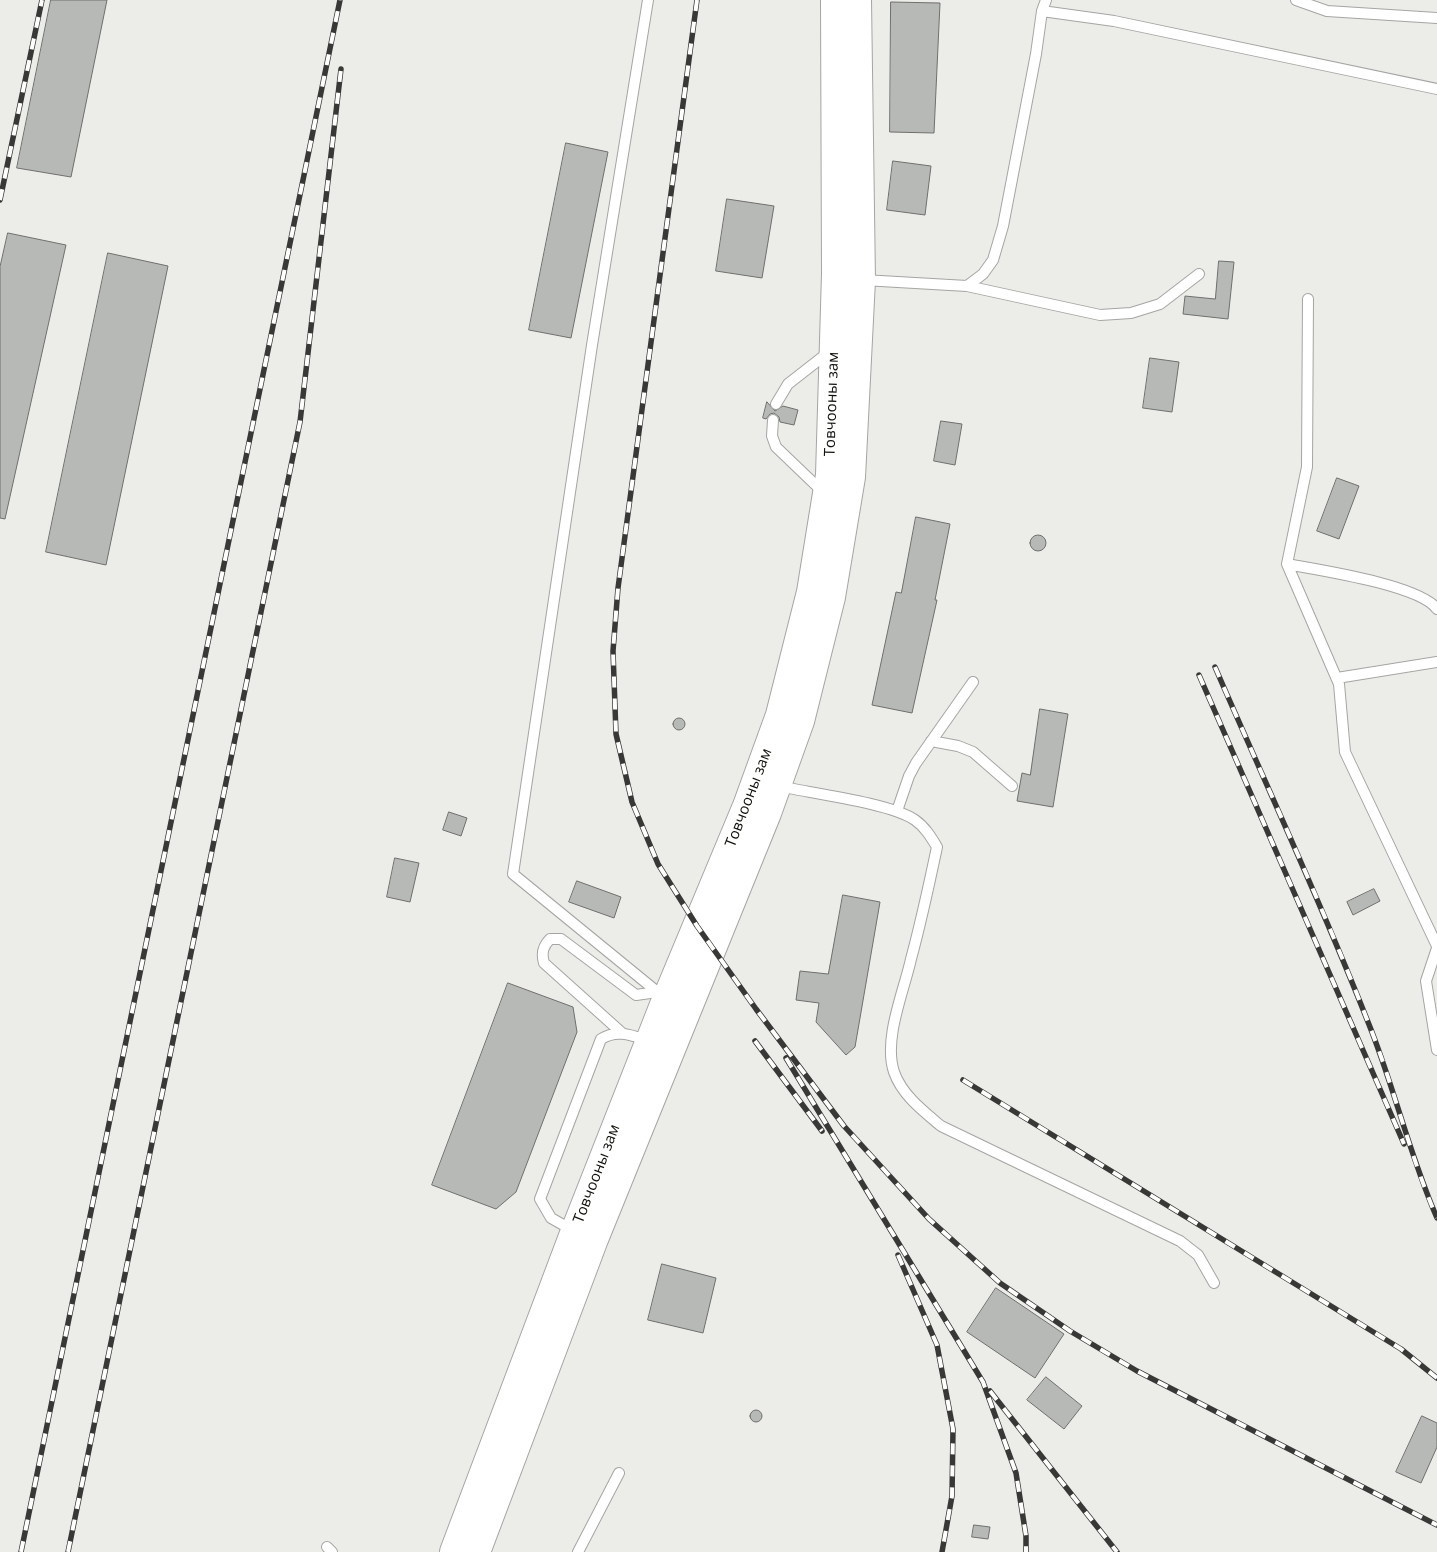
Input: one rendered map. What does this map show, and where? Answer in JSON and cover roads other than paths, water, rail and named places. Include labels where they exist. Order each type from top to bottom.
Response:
[{"type":"highway","name":"Товчооны зам","points":[[454,1552],[649,1041],[661,995],[747,806],[780,715],[810,592],[830,475],[836,274],[835,0]]},
{"type":"highway","name":"Товчооны зам","points":[[476,1552],[594,1239],[777,786],[800,721],[831,597],[851,477],[861,280],[857,0]]},
{"type":"lane","points":[[648,0],[592,345],[513,874],[661,995]]},
{"type":"lane","points":[[967,286],[983,274],[993,260],[1003,226],[1036,54],[1042,10],[1046,0]]},
{"type":"lane","points":[[1296,0],[1327,11],[1437,18]]},
{"type":"lane","points":[[1042,10],[1114,21],[1437,89]]},
{"type":"lane","points":[[861,280],[967,286],[1100,315],[1131,314],[1160,304],[1199,274]]},
{"type":"lane","points":[[1308,299],[1307,467],[1287,564],[1339,684],[1345,752],[1437,947],[1426,980],[1437,1050]]},
{"type":"lane","points":[[776,404],[788,384],[834,348]]},
{"type":"lane","points":[[773,420],[772,436],[776,447],[826,495]]},
{"type":"lane","points":[[1287,564],[1372,582],[1413,594],[1432,602],[1437,609]]},
{"type":"lane","points":[[1337,678],[1437,662]]},
{"type":"lane","points":[[897,810],[909,776],[931,741],[974,682]]},
{"type":"lane","points":[[931,741],[958,746],[974,752],[1012,786]]},
{"type":"lane","points":[[777,786],[897,810],[915,820],[929,833],[937,847],[910,966],[894,1020],[891,1053],[894,1072],[905,1092],[917,1106],[941,1126],[1180,1241],[1198,1255],[1214,1283]]},
{"type":"lane","points":[[622,1033],[544,963],[542,956],[550,939],[561,938],[636,995],[661,995]]},
{"type":"lane","points":[[575,1231],[551,1218],[540,1200],[601,1039],[610,1033],[622,1033],[649,1041]]},
{"type":"lane","points":[[578,1552],[619,1473]]},
{"type":"railway","points":[[0,200],[42,0]]},
{"type":"railway","points":[[21,1552],[340,0]]},
{"type":"railway","points":[[697,0],[618,588],[613,651],[616,734],[632,802],[658,864],[697,926],[756,1009],[844,1126],[929,1219],[1000,1283],[1070,1331],[1137,1371],[1437,1525]]},
{"type":"railway","points":[[68,1552],[300,422],[341,69]]},
{"type":"railway","points":[[1215,667],[1350,977],[1377,1046],[1418,1169],[1437,1218]]},
{"type":"railway","points":[[1199,675],[1404,1144]]},
{"type":"railway","points":[[755,1041],[822,1131]]},
{"type":"railway","points":[[786,1058],[983,1382],[1016,1473],[1026,1536],[1026,1552]]},
{"type":"railway","points":[[963,1080],[1401,1349],[1437,1378]]},
{"type":"railway","points":[[898,1255],[937,1345],[953,1429],[952,1496],[942,1552]]},
{"type":"railway","points":[[990,1391],[1117,1552]]}]
